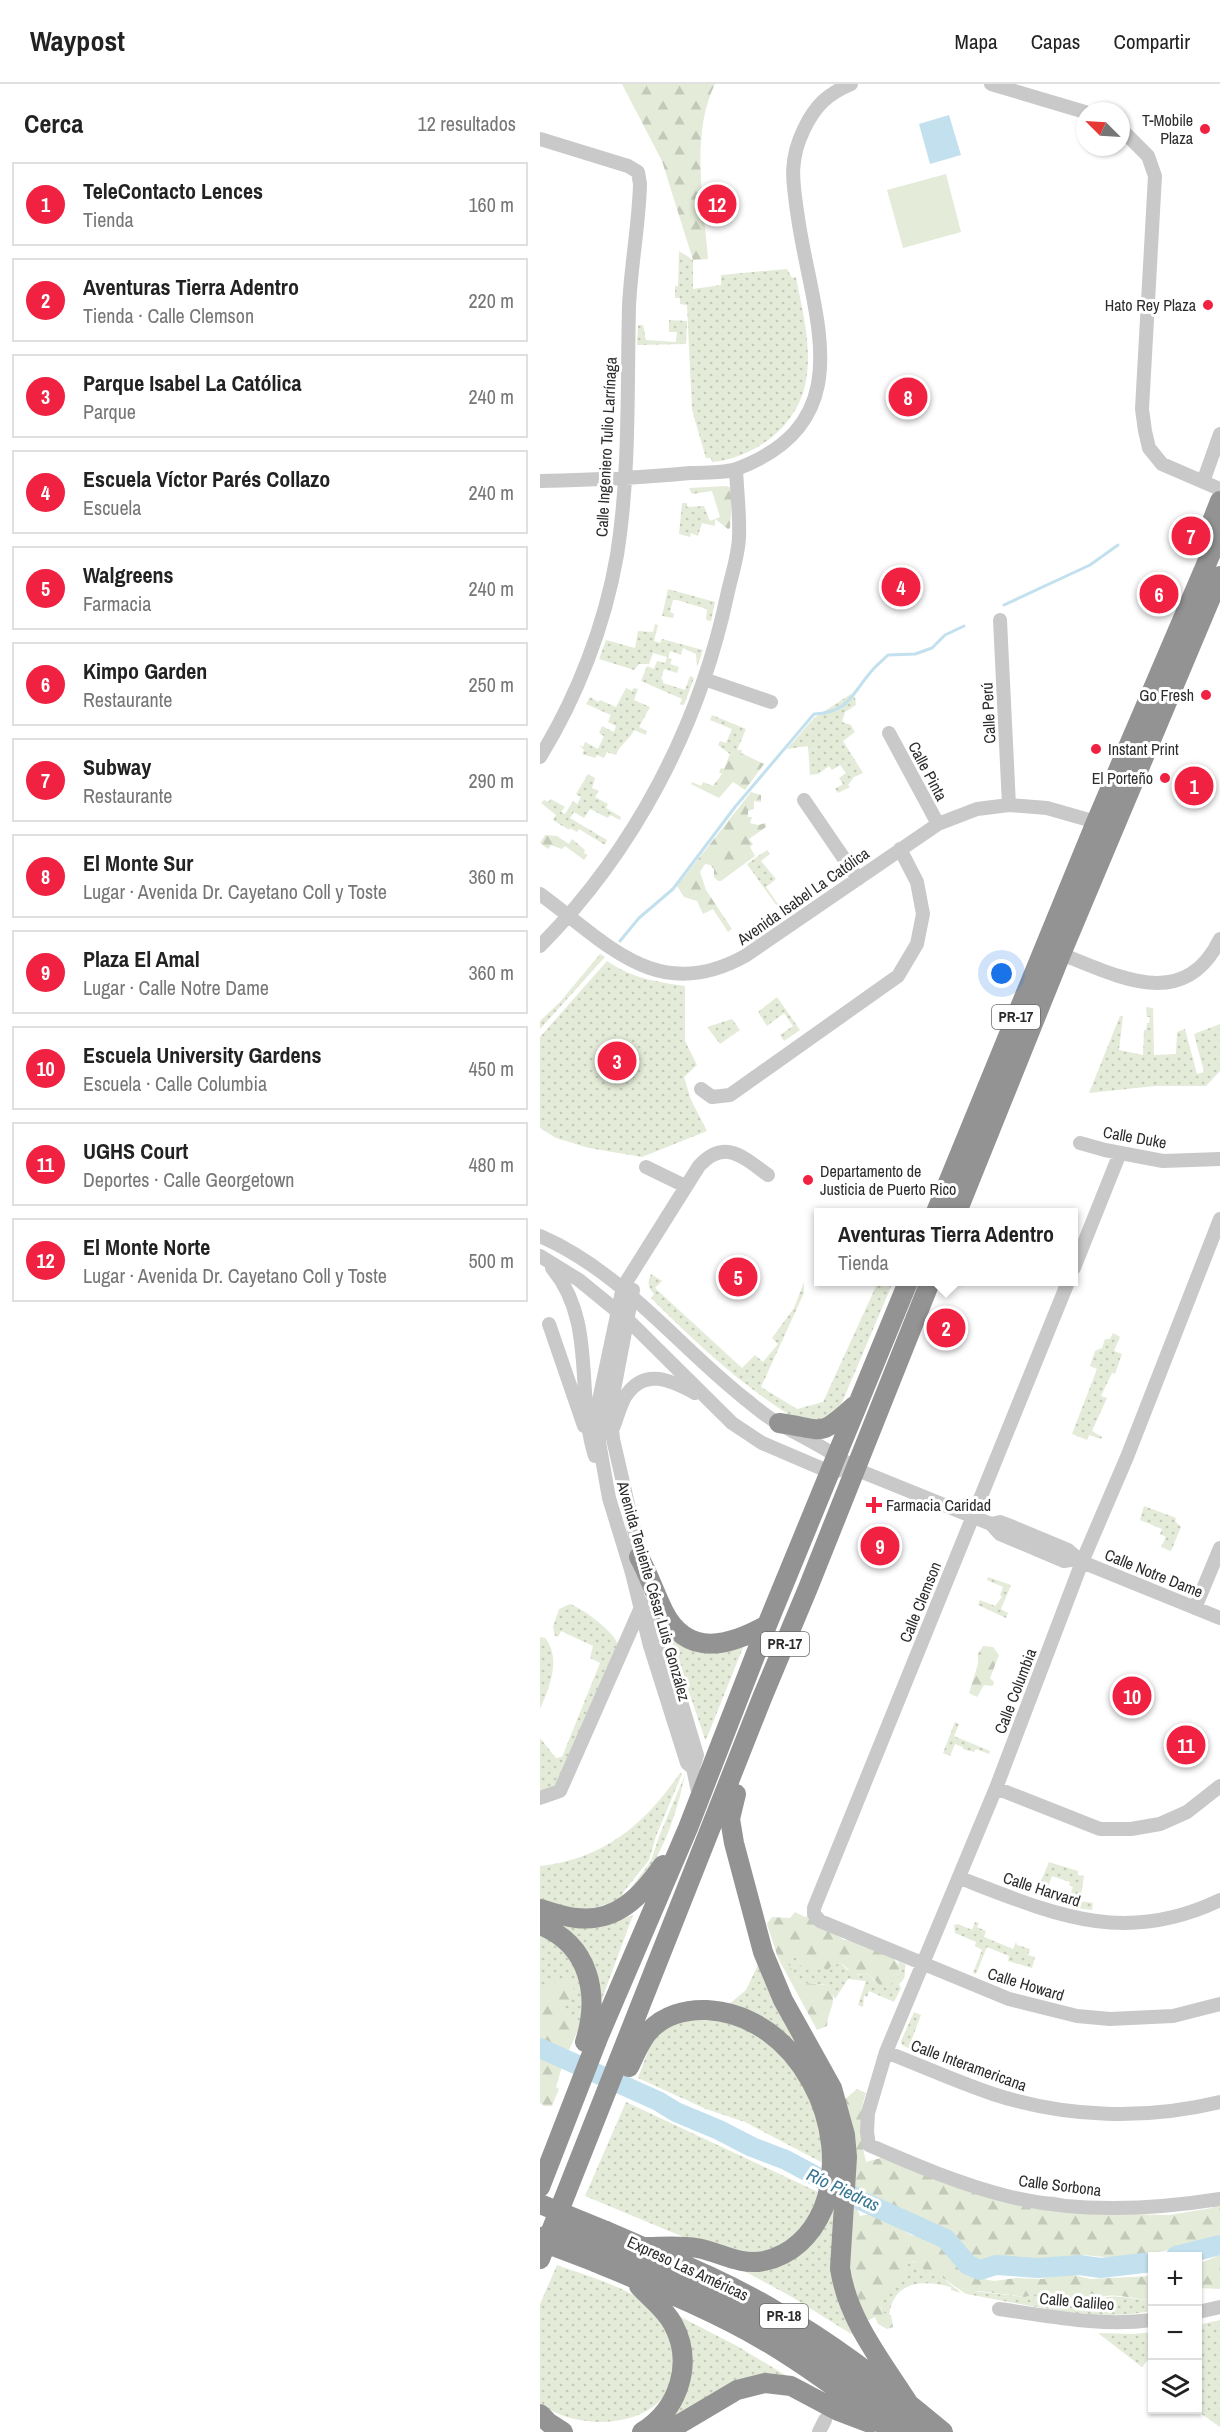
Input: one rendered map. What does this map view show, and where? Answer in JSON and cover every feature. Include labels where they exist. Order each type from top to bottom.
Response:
[{"type":"highway","points":[[1195,594],[1202,547],[1220,501]]},
{"type":"highway","name":"PR-17","points":[[938,1208],[1096,822],[1220,532]]},
{"type":"highway","name":"PR-17","points":[[959,1208],[1061,954],[1220,576]]},
{"type":"highway","name":"PR-17","points":[[593,2036],[688,1828],[767,1624],[906,1286]]},
{"type":"highway","name":"PR-17","points":[[540,2259],[577,2168],[630,2051],[762,1698],[928,1286]]},
{"type":"highway","points":[[779,1423],[821,1430],[833,1425],[858,1402]]},
{"type":"highway","points":[[639,1557],[652,1580],[664,1613],[677,1630],[693,1640],[714,1645],[733,1641],[767,1624]]},
{"type":"highway","points":[[762,1698],[730,1819],[734,1843],[763,1952]]},
{"type":"highway","points":[[643,2247],[698,2248],[735,2260],[753,2262],[764,2261],[785,2253],[804,2240],[813,2229],[829,2190],[845,2135],[832,2088],[783,2000],[747,1921],[716,1819]]},
{"type":"highway","points":[[540,1909],[575,1918],[591,1919],[625,1908],[647,1887],[688,1828]]},
{"type":"highway","points":[[540,1924],[565,1938],[575,1948],[585,1967],[592,1992],[593,2036],[540,2187]]},
{"type":"highway","points":[[630,2051],[650,2030],[669,2017],[683,2011],[713,2010],[754,2024],[770,2034],[792,2054],[815,2090],[839,2155],[842,2286],[862,2331],[907,2401]]},
{"type":"highway","points":[[543,2206],[563,2224],[582,2236],[705,2291],[773,2328],[844,2375],[918,2432]]},
{"type":"highway","name":"Expreso Las Américas","points":[[543,2206],[601,2246],[631,2277],[698,2307],[764,2341],[835,2387],[890,2431]]},
{"type":"highway","points":[[540,2239],[559,2235],[582,2236]]},
{"type":"highway","name":"Expreso Las Américas","points":[[540,2239],[601,2246],[643,2247],[717,2280],[774,2309],[826,2343],[907,2401],[943,2432]]},
{"type":"highway","points":[[631,2277],[664,2312],[672,2324],[679,2339],[684,2362],[680,2383],[673,2400],[662,2416],[642,2432]]},
{"type":"highway","points":[[666,2432],[737,2390],[765,2383],[791,2386],[838,2411],[890,2431]]},
{"type":"highway","points":[[540,2414],[563,2432]]},
{"type":"street","points":[[540,481],[625,479],[736,469],[770,453],[789,440],[802,423],[817,394],[822,352],[804,261],[792,179],[792,160],[813,110],[828,97],[851,84]]},
{"type":"street","points":[[991,84],[1076,109]]},
{"type":"street","points":[[1130,138],[1148,156],[1155,176],[1142,409],[1149,448],[1164,465],[1220,489]]},
{"type":"street","name":"Calle Ingeniero Tulio Larrínaga","points":[[540,140],[628,166],[638,172],[640,184],[630,285],[625,479],[616,557],[594,642],[565,711],[540,757]]},
{"type":"street","points":[[1203,482],[1220,434]]},
{"type":"street","points":[[540,946],[570,916],[615,855],[651,800],[687,725],[704,679],[724,612],[739,538],[736,469]]},
{"type":"street","name":"Calle Perú","points":[[1000,620],[1009,805]]},
{"type":"street","points":[[704,679],[771,702]]},
{"type":"street","name":"Calle Pinta","points":[[889,733],[938,824]]},
{"type":"street","points":[[804,800],[858,879]]},
{"type":"street","name":"Avenida Isabel La Católica","points":[[540,894],[621,956],[670,975],[709,972],[745,956],[938,824],[977,809],[1009,805],[1047,808],[1096,822]]},
{"type":"street","points":[[700,1089],[712,1097],[730,1095],[898,976],[917,944],[924,914],[917,882],[900,849]]},
{"type":"street","points":[[1061,954],[1134,982],[1153,985],[1179,980],[1196,970],[1209,958],[1220,939]]},
{"type":"street","name":"Calle Duke","points":[[1080,1143],[1163,1161],[1220,1159]]},
{"type":"street","points":[[646,1167],[685,1186],[709,1155],[725,1150],[740,1156],[768,1175]]},
{"type":"street","points":[[1078,1258],[1120,1153]]},
{"type":"street","name":"Avenida Teniente César Luis González","points":[[685,1186],[633,1270],[623,1316],[598,1405],[599,1442],[609,1498],[697,1755],[693,1768],[700,1797]]},
{"type":"street","name":"Calle Columbia","points":[[902,2159],[869,2145],[867,2132],[868,2113],[886,2052],[996,1788],[1079,1560],[1136,1435],[1220,1219]]},
{"type":"street","points":[[540,1236],[565,1247],[628,1292],[724,1382],[833,1463]]},
{"type":"street","points":[[542,1256],[579,1280],[623,1316],[732,1423],[762,1443],[855,1469],[972,1516]]},
{"type":"street","points":[[542,1256],[566,1284],[577,1317],[577,1344],[585,1363],[589,1437]]},
{"type":"street","name":"Calle Clemson","points":[[831,1926],[816,1918],[814,1908],[1066,1286]]},
{"type":"street","name":"Avenida Teniente César Luis González","points":[[623,1316],[610,1411],[612,1439],[639,1557],[646,1604]]},
{"type":"street","points":[[549,1323],[609,1498]]},
{"type":"street","points":[[558,1350],[577,1344]]},
{"type":"street","points":[[612,1439],[613,1428],[625,1398],[633,1388],[644,1382],[656,1378],[668,1379],[706,1398]]},
{"type":"street","name":"Calle Notre Dame","points":[[972,1516],[991,1524],[1000,1522],[1008,1525],[1068,1550],[1079,1560],[1220,1618]]},
{"type":"street","points":[[1196,1608],[1220,1548]]},
{"type":"street","points":[[540,1798],[560,1791],[646,1604]]},
{"type":"street","points":[[996,1788],[1100,1829],[1131,1829],[1160,1824],[1194,1808],[1220,1786]]},
{"type":"street","name":"Calle Harvard","points":[[960,1878],[1048,1912],[1099,1922],[1121,1923],[1173,1917],[1220,1900]]},
{"type":"street","name":"Calle Howard","points":[[831,1926],[1009,1999],[1077,2016],[1110,2019],[1173,2016],[1220,2004]]},
{"type":"street","name":"Calle Interamericana","points":[[886,2052],[993,2094],[1050,2108],[1085,2113],[1129,2115],[1176,2111],[1220,2102]]},
{"type":"street","name":"Calle Sorbona","points":[[902,2159],[930,2171],[1011,2197],[1084,2208],[1168,2207],[1220,2199]]},
{"type":"street","points":[[1202,2311],[1220,2307]]},
{"type":"street","name":"Calle Galileo","points":[[999,2309],[1111,2322],[1148,2320]]},
{"type":"green space","points":[[622,84],[715,84],[707,104],[701,147],[702,193],[708,259],[693,260],[662,161]]},
{"type":"green space","points":[[946,174],[961,232],[903,248],[887,190]]},
{"type":"green space","points":[[679,251],[693,260],[693,289],[721,285],[721,275],[787,269],[792,278],[796,277],[808,350],[807,374],[803,392],[797,408],[775,434],[761,445],[729,459],[712,462],[711,458],[706,458],[692,410],[687,305],[680,304],[680,298],[675,298],[675,286],[678,286]]},
{"type":"green space","points":[[669,320],[687,321],[686,344],[637,345],[638,325],[643,325],[646,340],[676,342],[677,332],[669,332]]},
{"type":"green space","points":[[727,486],[731,488],[732,497],[730,528],[728,529],[715,519],[720,517],[712,491],[692,494],[689,488]]},
{"type":"green space","points":[[682,503],[687,503],[687,507],[704,506],[710,521],[715,519],[715,526],[702,523],[698,536],[691,533],[690,537],[679,534]]},
{"type":"green space","points":[[668,589],[715,602],[711,621],[706,620],[707,609],[677,600],[673,600],[670,612],[674,614],[673,618],[662,616]]},
{"type":"green space","points":[[655,624],[658,625],[654,641],[660,643],[662,639],[703,650],[697,667],[696,654],[683,648],[681,655],[670,651],[668,658],[672,659],[670,664],[679,667],[677,673],[664,669],[661,679],[663,683],[685,690],[690,676],[694,678],[684,705],[680,704],[682,699],[641,681],[647,666],[654,669],[657,661],[665,663],[667,657],[653,653],[649,664],[639,664],[634,670],[599,659],[606,640],[635,648],[638,631],[653,632]]},
{"type":"green space","points":[[626,688],[632,691],[634,688],[638,689],[634,700],[650,707],[639,727],[647,731],[646,735],[634,730],[616,755],[607,752],[604,758],[597,755],[595,758],[582,754],[584,750],[579,745],[583,747],[585,742],[598,749],[604,736],[599,733],[602,726],[614,732],[616,726],[608,722],[611,715],[586,704],[590,697],[616,707]]},
{"type":"green space","points":[[851,694],[855,697],[856,705],[845,712],[842,722],[851,725],[855,732],[843,741],[863,773],[854,777],[848,785],[850,787],[838,793],[835,789],[843,784],[839,778],[846,773],[840,765],[832,770],[829,766],[818,774],[810,775],[808,746],[787,749],[814,718]]},
{"type":"green space","points":[[712,715],[746,729],[737,750],[730,754],[718,745],[720,741],[726,743],[732,729],[710,720]]},
{"type":"green space","points":[[736,750],[742,750],[741,753],[764,764],[745,790],[733,782],[719,798],[691,784],[692,782],[701,786],[703,782],[713,786],[722,774],[719,772],[721,768],[724,769],[730,754]]},
{"type":"green space","points":[[588,774],[595,778],[592,788],[599,791],[595,797],[608,804],[606,808],[621,817],[620,820],[610,815],[608,818],[590,809],[584,818],[574,812],[570,818],[607,840],[605,845],[579,829],[577,832],[570,828],[569,830],[553,820],[556,815],[541,803],[551,799],[565,807],[561,812],[565,814],[573,801],[577,804],[581,797],[576,794]]},
{"type":"green space","points":[[751,792],[761,795],[761,802],[754,801],[754,809],[748,811],[748,817],[752,817],[750,823],[758,825],[766,823],[766,827],[749,839],[753,844],[750,847],[755,856],[721,881],[714,877],[714,869],[710,865],[705,864],[700,872],[706,890],[732,929],[728,932],[713,909],[703,914],[697,901],[684,897],[677,886]]},
{"type":"green space","points":[[545,835],[557,836],[569,844],[572,839],[588,855],[584,860],[565,846],[562,849],[551,845],[548,849],[540,843]]},
{"type":"green space","points":[[767,850],[770,854],[761,861],[776,879],[766,887],[782,910],[795,902],[798,907],[784,916],[747,864]]},
{"type":"green space","points":[[600,954],[605,957],[540,1029],[540,1021],[560,1002]]},
{"type":"green space","points":[[607,961],[625,972],[654,981],[685,986],[685,1041],[697,1065],[684,1077],[691,1100],[707,1131],[642,1157],[589,1148],[556,1138],[540,1128],[540,1037]]},
{"type":"green space","points":[[777,997],[800,1030],[784,1041],[780,1035],[793,1026],[784,1013],[767,1026],[758,1012]]},
{"type":"green space","points":[[1146,1007],[1153,1008],[1154,1055],[1176,1054],[1177,1032],[1185,1029],[1197,1074],[1204,1072],[1194,1034],[1220,1024],[1220,1071],[1206,1086],[1155,1086],[1089,1093],[1120,1016],[1123,1016],[1119,1050],[1143,1055],[1144,1030],[1146,1030],[1150,1017],[1147,1017]]},
{"type":"green space","points":[[732,1019],[740,1030],[720,1044],[707,1027]]},
{"type":"green space","points":[[651,1274],[662,1281],[655,1288],[742,1368],[755,1355],[763,1362],[778,1344],[772,1338],[794,1308],[804,1282],[804,1293],[761,1387],[797,1409],[823,1402],[876,1286],[891,1286],[838,1412],[806,1425],[784,1412],[744,1382],[669,1316],[651,1298],[654,1294],[650,1289]]},
{"type":"green space","points":[[1113,1333],[1120,1337],[1114,1351],[1122,1354],[1115,1374],[1112,1373],[1101,1396],[1107,1398],[1092,1431],[1102,1437],[1101,1439],[1089,1435],[1087,1440],[1072,1434],[1097,1369],[1090,1366],[1095,1351],[1102,1348],[1105,1339],[1110,1339]]},
{"type":"green space","points":[[1144,1506],[1176,1518],[1175,1521],[1181,1527],[1171,1551],[1161,1547],[1166,1537],[1160,1534],[1162,1529],[1140,1520]]},
{"type":"green space","points":[[988,1577],[1011,1585],[1001,1609],[1008,1613],[1006,1618],[978,1605],[980,1600],[995,1606],[1002,1597],[1000,1595],[1003,1587],[987,1580]]},
{"type":"green space","points":[[570,1604],[598,1622],[611,1634],[618,1645],[558,1784],[540,1795],[540,1738],[556,1758],[562,1757],[600,1663],[590,1658],[593,1646],[561,1631],[558,1637],[555,1636],[553,1627],[559,1609]]},
{"type":"green space","points":[[669,1634],[746,1640],[706,1740],[705,1739]]},
{"type":"green space","points":[[540,1637],[545,1638],[550,1646],[553,1664],[550,1683],[540,1709]]},
{"type":"green space","points":[[983,1646],[993,1647],[999,1655],[990,1678],[994,1682],[993,1686],[984,1685],[977,1697],[969,1693],[978,1664],[978,1654]]},
{"type":"green space","points":[[955,1722],[959,1724],[954,1736],[990,1751],[989,1754],[976,1749],[974,1752],[963,1749],[955,1744],[950,1756],[943,1753]]},
{"type":"green space","points":[[680,1773],[682,1774],[656,1836],[649,1860],[622,1894],[624,1897],[600,1906],[583,1909],[540,1902],[540,1866],[584,1856],[621,1836],[652,1808]]},
{"type":"green space","points":[[685,1775],[673,1820],[661,1849],[636,1888],[631,1888],[651,1861]]},
{"type":"green space","points":[[1049,1862],[1078,1871],[1078,1875],[1084,1876],[1080,1901],[1093,1903],[1092,1910],[1078,1908],[1078,1899],[1074,1899],[1072,1907],[1066,1906],[1073,1887],[1069,1885],[1070,1882],[1052,1876],[1047,1890],[1064,1896],[1061,1904],[1035,1895]]},
{"type":"green space","points":[[795,1912],[805,1917],[809,1915],[844,1940],[855,1939],[892,1957],[900,1966],[898,1979],[889,1985],[881,1986],[867,1973],[855,1974],[841,1963],[831,1966],[827,1971],[823,1967],[814,1970],[800,1965],[797,1958],[791,1955],[787,1962],[799,1981],[831,1987],[833,2003],[827,2026],[817,2030],[778,1958],[767,1924],[772,1917],[790,1918]]},
{"type":"green space","points":[[540,1915],[600,1926],[633,1915],[599,2007],[596,1995]]},
{"type":"green space","points":[[975,1922],[979,1923],[977,1927],[986,1931],[984,1937],[1013,1949],[1016,1942],[1017,1945],[1030,1949],[1028,1955],[1035,1957],[1032,1968],[1008,1961],[1009,1956],[987,1947],[976,1974],[973,1973],[982,1950],[975,1946],[976,1942],[955,1933],[954,1925],[958,1924],[972,1930]]},
{"type":"green space","points":[[540,1930],[580,1968],[585,2015],[567,2054],[540,2042]]},
{"type":"green space","points":[[791,1955],[797,1958],[800,1965],[810,1967],[841,1963],[846,1969],[859,1975],[867,1973],[876,1982],[898,1977],[900,1967],[898,1961],[906,1965],[904,1977],[899,1984],[901,1988],[894,2002],[869,1991],[867,1997],[864,1996],[863,2007],[858,2005],[866,1981],[848,1979],[835,1999],[829,1986],[799,1981],[786,1962]]},
{"type":"green space","points":[[758,1965],[825,2100],[728,2005],[746,1990]]},
{"type":"green space","points":[[557,1980],[570,1981],[577,1996],[562,2005],[569,2018],[580,2025],[567,2054],[540,2042],[540,1988],[549,1987]]},
{"type":"green space","points":[[914,2012],[921,2015],[910,2044],[917,2047],[919,2043],[931,2048],[927,2057],[902,2045],[901,2041]]},
{"type":"green space","points":[[725,2016],[771,2041],[805,2083],[824,2129],[823,2163],[745,2122],[706,2109],[638,2078],[654,2035],[672,2022]]},
{"type":"green space","points":[[540,2050],[564,2060],[556,2087],[559,2089],[552,2106],[544,2106],[540,2103]]},
{"type":"green space","points":[[857,2089],[866,2093],[863,2101],[861,2127],[866,2162],[881,2158],[938,2179],[1045,2197],[1053,2196],[1124,2214],[1169,2215],[1212,2208],[1220,2196],[1220,2242],[1217,2240],[1148,2252],[1148,2254],[1124,2259],[1084,2255],[1072,2259],[1031,2260],[1019,2264],[1007,2256],[976,2260],[966,2256],[955,2242],[917,2218],[909,2225],[904,2223],[889,2203],[853,2193],[845,2099]]},
{"type":"green space","points":[[626,2102],[818,2192],[808,2221],[799,2236],[761,2255],[698,2243],[585,2196]]},
{"type":"green space","points":[[832,2202],[835,2205],[856,2337],[792,2297],[735,2266],[760,2266]]},
{"type":"green space","points":[[853,2205],[856,2206],[860,2216],[874,2213],[911,2235],[938,2243],[956,2266],[964,2270],[968,2276],[994,2281],[1016,2278],[1043,2279],[1053,2273],[1062,2272],[1090,2279],[1148,2276],[1148,2299],[1108,2296],[1100,2298],[1089,2306],[1071,2300],[1060,2300],[1049,2291],[1025,2297],[978,2291],[966,2294],[940,2276],[931,2276],[915,2261],[907,2263],[905,2274],[882,2302],[881,2312],[891,2315],[893,2327],[887,2329],[878,2324],[875,2317],[867,2321],[863,2320],[847,2262]]},
{"type":"green space","points":[[1220,2255],[1220,2289],[1202,2288],[1202,2262]]},
{"type":"green space","points":[[917,2261],[931,2276],[940,2276],[961,2293],[951,2290],[951,2287],[941,2285],[911,2285],[897,2295],[889,2315],[883,2315],[881,2312],[884,2297],[902,2275],[907,2263]]},
{"type":"green space","points":[[557,2265],[632,2294],[660,2317],[671,2339],[676,2370],[667,2392],[654,2406],[636,2416],[616,2421],[594,2422],[574,2419],[540,2403],[540,2304]]},
{"type":"green space","points":[[972,2291],[1025,2297],[1049,2291],[1060,2300],[1093,2304],[1107,2297],[1148,2299],[1148,2312],[1105,2315],[1082,2314],[966,2294]]},
{"type":"green space","points":[[675,2314],[737,2346],[802,2385],[772,2376],[659,2432],[681,2398]]},
{"type":"green space","points":[[1220,2320],[1220,2427],[1202,2414],[1202,2324]]},
{"type":"green space","points":[[1148,2332],[1148,2360],[1142,2367],[1098,2333]]},
{"type":"water","points":[[949,115],[961,155],[930,164],[919,124]]},
{"type":"waterway","points":[[1004,605],[1090,565],[1118,545]]},
{"type":"waterway","points":[[620,941],[639,918],[673,889],[735,807],[814,714],[826,713],[842,706],[888,655],[915,654],[932,648],[945,635],[964,626]]},
{"type":"waterway","name":"Río Piedras","points":[[540,2048],[658,2101],[676,2112],[752,2147],[786,2160],[864,2202],[946,2239],[968,2265],[980,2270],[996,2265],[1038,2268],[1079,2265],[1101,2268],[1148,2262]]},
{"type":"waterway","name":"Río Piedras","points":[[1192,2252],[1220,2245]]},
{"type":"place","name":"T-Mobile Plaza","points":[[1205,129]]},
{"type":"place","name":"El Monte Norte","points":[[717,204]]},
{"type":"place","name":"Hato Rey Plaza","points":[[1208,305]]},
{"type":"place","name":"El Monte Sur","points":[[908,397]]},
{"type":"place","name":"Subway","points":[[1191,536]]},
{"type":"place","name":"Escuela Víctor Parés Collazo","points":[[901,587]]},
{"type":"place","name":"Kimpo Garden","points":[[1159,594]]},
{"type":"place","name":"Go Fresh","points":[[1206,695]]},
{"type":"place","name":"Instant Print","points":[[1096,749]]},
{"type":"place","name":"El Porteño","points":[[1165,778]]},
{"type":"place","name":"TeleContacto Lences","points":[[1194,786]]},
{"type":"place","name":"Parque Isabel La Católica","points":[[617,1061]]},
{"type":"place","name":"Departamento de Justicia de Puerto Rico","points":[[808,1180]]},
{"type":"place","name":"Walgreens","points":[[738,1277]]},
{"type":"place","name":"Aventuras Tierra Adentro","points":[[946,1328]]},
{"type":"place","name":"Farmacia Caridad","points":[[874,1505]]},
{"type":"place","name":"Plaza El Amal","points":[[880,1546]]},
{"type":"place","name":"Escuela University Gardens","points":[[1132,1696]]},
{"type":"place","name":"UGHS Court","points":[[1186,1745]]}]
